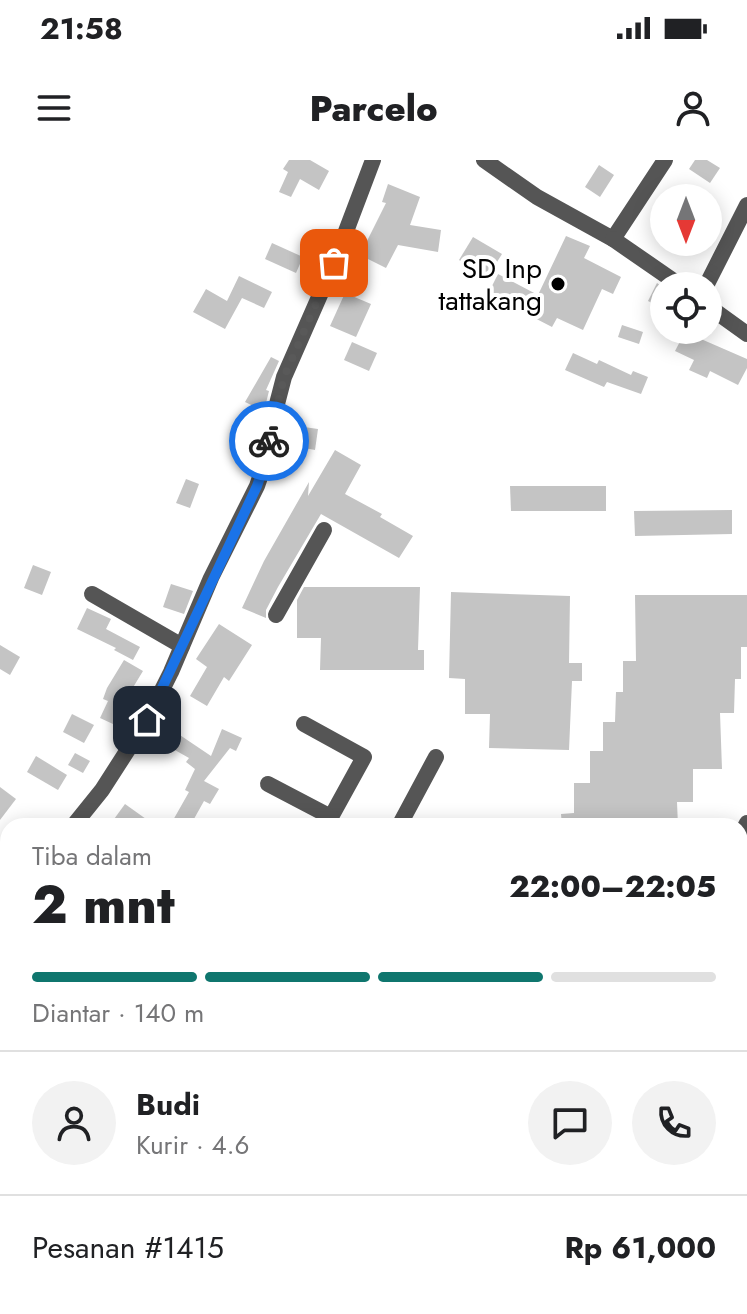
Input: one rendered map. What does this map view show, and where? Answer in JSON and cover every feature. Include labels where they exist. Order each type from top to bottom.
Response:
[{"type":"street","points":[[79,818],[136,739],[257,486],[267,457],[284,377],[334,263],[373,160]]},
{"type":"street","points":[[484,160],[537,197],[613,239],[661,272]]},
{"type":"street","points":[[613,239],[665,160]]},
{"type":"street","points":[[713,272],[747,205]]},
{"type":"street","points":[[722,316],[747,334]]},
{"type":"street","points":[[276,615],[324,530]]},
{"type":"street","points":[[92,594],[182,646]]},
{"type":"street","points":[[304,724],[364,757],[331,818]]},
{"type":"street","points":[[403,818],[436,757]]},
{"type":"street","points":[[268,784],[323,818]]},
{"type":"building","points":[[289,160],[310,160],[329,171],[319,190],[300,179],[291,197],[279,192],[288,172],[283,169]]},
{"type":"building","points":[[695,160],[707,160],[720,168],[710,183],[689,169]]},
{"type":"building","points":[[599,165],[614,175],[600,197],[585,187]]},
{"type":"building","points":[[388,184],[420,197],[410,225],[441,230],[438,252],[398,245],[386,268],[360,255],[386,203],[382,202]]},
{"type":"building","name":"SD Inp tattakang","points":[[566,236],[590,246],[584,258],[621,277],[613,294],[602,289],[583,330],[557,318],[552,327],[488,294],[498,274],[538,295]]},
{"type":"building","points":[[473,237],[502,254],[487,278],[459,260]]},
{"type":"building","points":[[272,243],[303,257],[296,273],[265,259]]},
{"type":"building","points":[[239,276],[272,292],[264,308],[242,298],[225,329],[193,312],[206,289],[227,301]]},
{"type":"building","points":[[345,293],[371,304],[356,337],[330,326]]},
{"type":"building","points":[[622,325],[643,332],[639,344],[618,337]]},
{"type":"building","points":[[352,342],[377,353],[369,371],[344,360]]},
{"type":"building","points":[[679,344],[712,344],[747,359],[747,368],[738,385],[710,371],[707,378],[689,370],[694,360],[675,351]]},
{"type":"building","points":[[573,353],[597,364],[599,360],[631,375],[633,371],[648,377],[641,394],[607,382],[604,387],[565,370]]},
{"type":"building","points":[[271,357],[279,361],[266,390],[269,391],[264,411],[245,402]]},
{"type":"building","points":[[297,426],[318,429],[315,450],[294,446]]},
{"type":"building","points":[[335,450],[361,465],[345,494],[382,514],[380,517],[413,536],[399,558],[321,514],[278,587],[266,610],[266,618],[242,608],[264,561],[309,482],[308,496]]},
{"type":"building","points":[[186,479],[199,484],[190,508],[176,503]]},
{"type":"building","points":[[510,486],[606,486],[606,511],[511,511]]},
{"type":"building","points":[[732,510],[732,534],[635,536],[634,511]]},
{"type":"building","points":[[33,565],[51,572],[42,595],[24,588]]},
{"type":"building","points":[[171,584],[193,591],[184,614],[163,607]]},
{"type":"building","points":[[304,587],[420,587],[418,650],[424,650],[424,670],[320,670],[321,638],[297,638],[297,600]]},
{"type":"building","points":[[451,592],[570,596],[569,663],[582,663],[582,681],[572,681],[569,750],[489,748],[490,714],[465,714],[465,679],[449,678]]},
{"type":"building","points":[[635,595],[747,595],[747,647],[741,647],[741,679],[735,679],[734,713],[720,713],[722,769],[693,769],[693,802],[677,802],[678,818],[561,818],[561,814],[574,813],[574,783],[590,783],[590,751],[603,751],[603,722],[615,722],[616,692],[623,692],[623,661],[636,661]]},
{"type":"building","points":[[87,608],[111,619],[106,629],[140,647],[133,660],[77,629]]},
{"type":"building","points":[[219,624],[252,645],[229,681],[224,677],[207,706],[190,696],[207,667],[196,659]]},
{"type":"building","points":[[0,645],[20,657],[10,675],[0,669]]},
{"type":"building","points":[[124,660],[143,671],[129,694],[137,697],[133,709],[122,706],[113,724],[100,718],[108,701],[103,699]]},
{"type":"building","points":[[72,714],[94,725],[84,743],[63,732]]},
{"type":"building","points":[[159,721],[211,756],[222,729],[242,738],[236,751],[230,748],[204,781],[219,789],[210,804],[204,801],[194,818],[174,818],[189,792],[185,790],[195,769],[186,762],[189,758],[150,736]]},
{"type":"building","points":[[75,753],[90,761],[83,773],[68,765]]},
{"type":"building","points":[[36,756],[67,775],[58,790],[27,772]]},
{"type":"building","points":[[0,787],[16,799],[0,818]]},
{"type":"building","points":[[125,804],[145,818],[115,818]]},
{"type":"way so far","points":[[269,441],[284,377],[334,263]]},
{"type":"place","name":"SD Inp tattakang","points":[[558,284]]},
{"type":"route","points":[[147,720],[211,578],[257,486],[269,441]]}]
